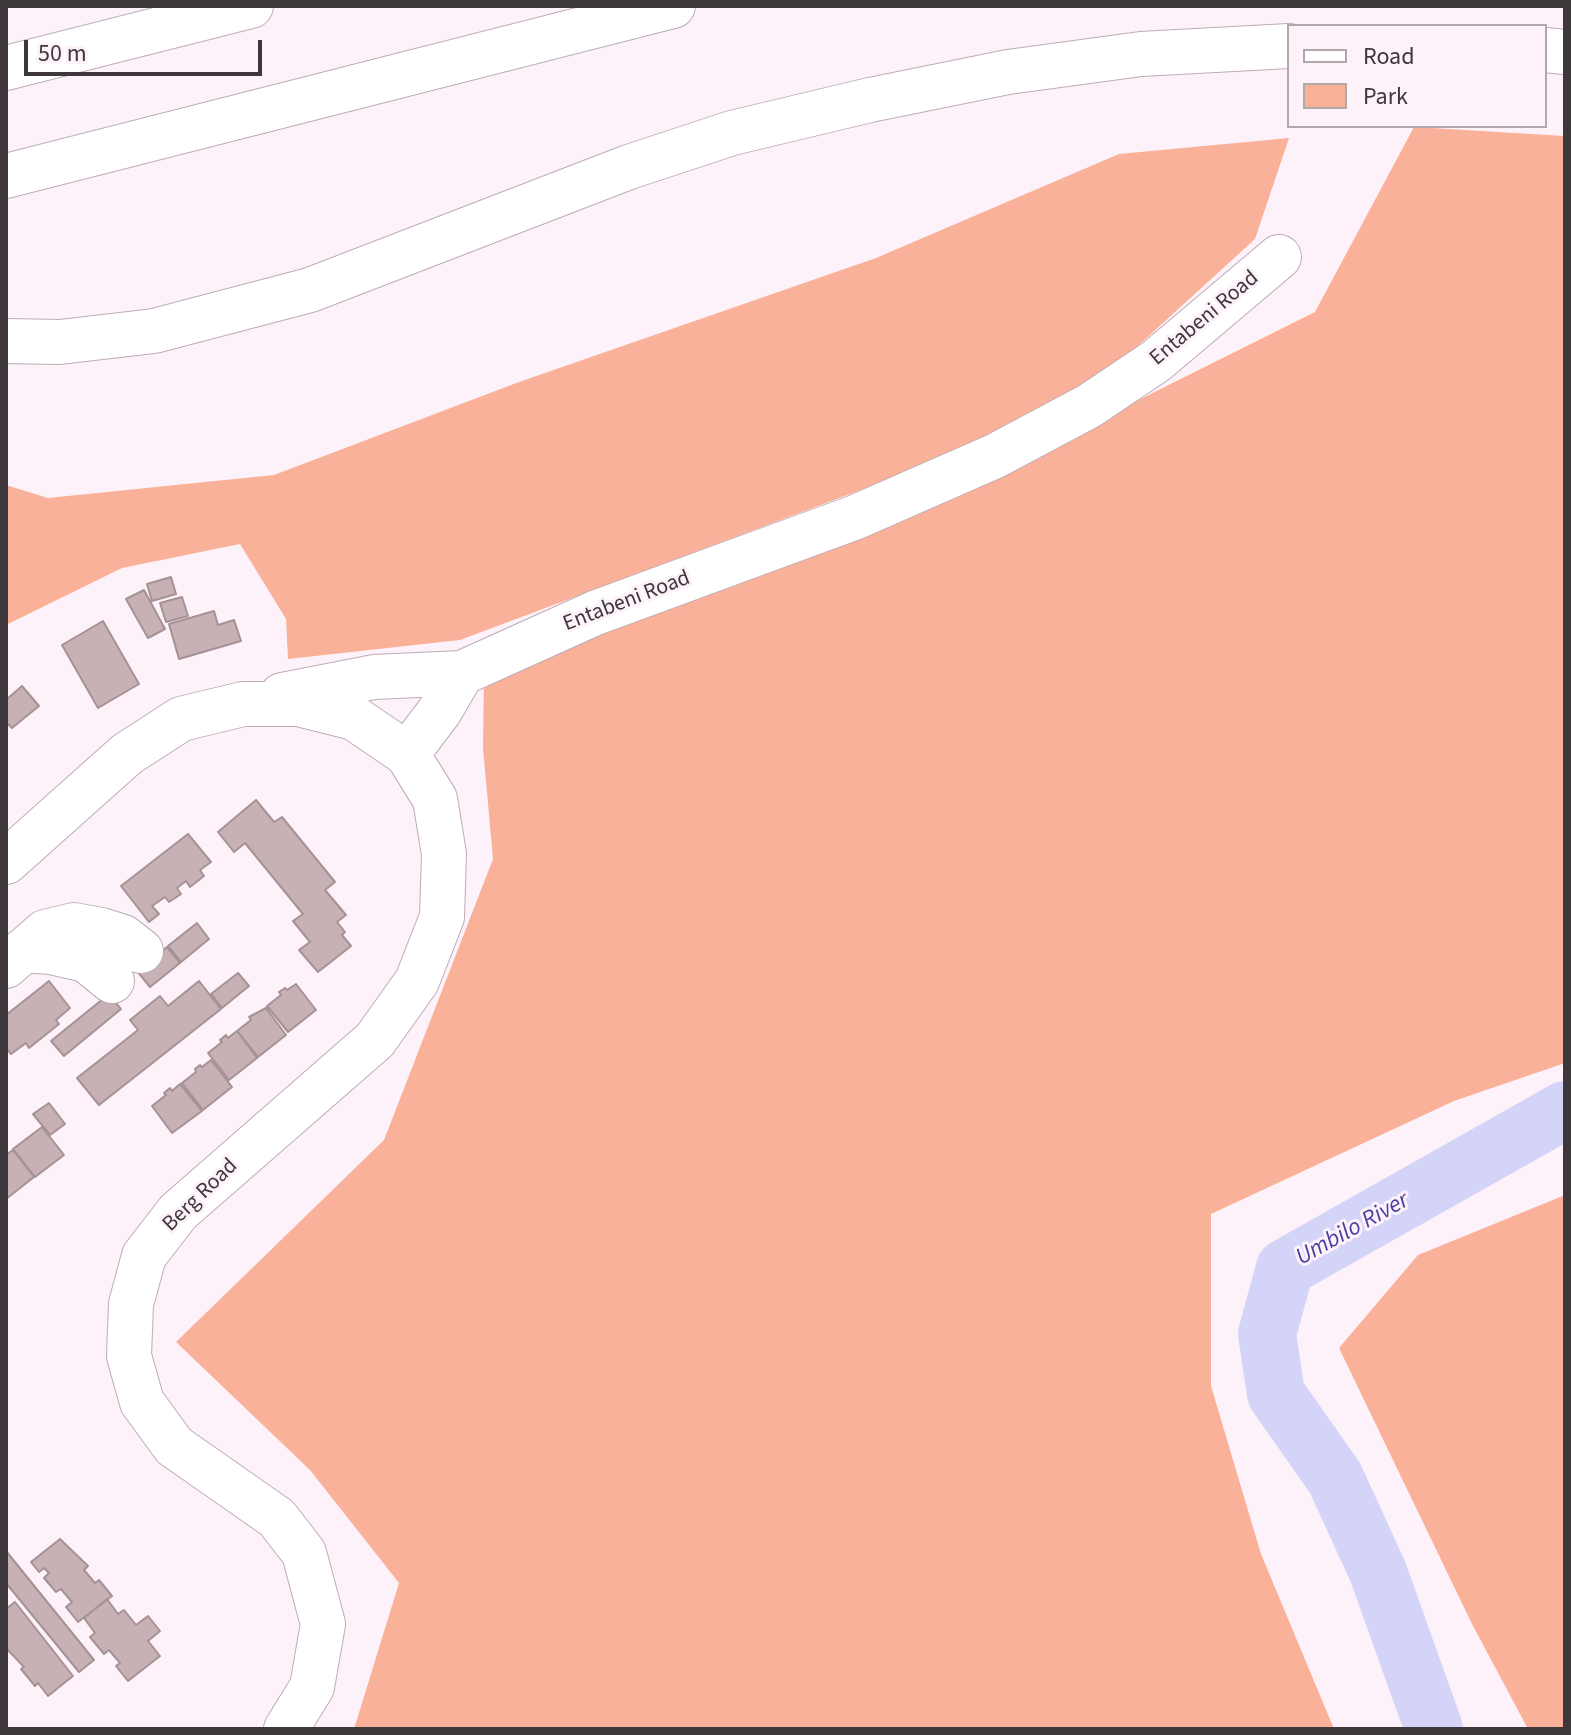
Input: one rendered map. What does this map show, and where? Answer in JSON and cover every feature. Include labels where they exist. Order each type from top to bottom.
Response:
[{"type":"main road","points":[[6,68],[251,6]]},
{"type":"main road","points":[[6,176],[673,6]]},
{"type":"main road","points":[[6,341],[60,342],[154,331],[310,290],[629,167],[732,133],[870,100],[1008,72],[1141,54],[1287,46]]},
{"type":"main road","name":"Entabeni Road","points":[[462,673],[595,613],[856,517],[995,456],[1089,406],[1156,361],[1279,257]]},
{"type":"main road","points":[[6,862],[127,754],[181,719],[374,677],[462,673]]},
{"type":"main road","points":[[243,704],[298,704],[354,718],[407,754],[439,712],[462,673]]},
{"type":"main road","name":"Berg Road","points":[[286,1729],[312,1687],[323,1624],[304,1553],[277,1518],[174,1446],[142,1402],[129,1356],[131,1304],[144,1256],[178,1212],[375,1040],[417,981],[442,917],[444,854],[435,799],[407,754]]},
{"type":"main road","points":[[15,958],[51,952],[126,966]]},
{"type":"green space","points":[[1413,128],[1565,136],[1565,1063],[1454,1101],[1211,1214],[1211,1386],[1261,1554],[1334,1729],[354,1729],[399,1583],[310,1470],[176,1342],[384,1140],[493,859],[483,748],[484,675],[882,528],[1315,312]]},
{"type":"green space","points":[[1289,138],[1255,239],[1117,365],[962,452],[460,640],[288,659],[286,619],[240,544],[122,568],[6,625],[6,485],[48,498],[274,475],[519,382],[876,258],[1119,154]]},
{"type":"green space","points":[[1565,1195],[1565,1729],[1528,1729],[1472,1624],[1339,1348],[1418,1255]]},
{"type":"building","points":[[171,577],[176,594],[152,601],[147,584]]},
{"type":"building","points":[[144,590],[165,629],[148,638],[126,599]]},
{"type":"building","points":[[182,597],[188,616],[166,622],[160,603]]},
{"type":"building","points":[[214,611],[218,625],[234,620],[241,641],[179,659],[169,624]]},
{"type":"building","points":[[103,621],[139,684],[98,708],[62,645]]},
{"type":"building","points":[[22,686],[39,706],[12,728],[6,722],[6,700]]},
{"type":"building","points":[[256,800],[274,822],[282,817],[335,882],[325,890],[346,915],[337,922],[351,946],[318,972],[299,950],[310,942],[293,921],[303,914],[245,843],[234,852],[218,832]]},
{"type":"building","points":[[188,834],[211,862],[200,870],[204,876],[190,887],[186,881],[177,888],[181,894],[169,902],[165,897],[152,906],[159,914],[149,922],[121,886]]},
{"type":"building","points":[[197,923],[209,939],[181,962],[168,946]]},
{"type":"building","points":[[167,947],[180,963],[150,987],[137,971]]},
{"type":"building","points":[[238,973],[249,986],[222,1008],[211,994]]},
{"type":"building","points":[[49,981],[70,1008],[56,1020],[59,1024],[29,1048],[26,1043],[11,1054],[6,1048],[6,1015]]},
{"type":"building","points":[[199,981],[221,1009],[99,1105],[77,1078],[138,1030],[130,1020],[160,996],[168,1006]]},
{"type":"building","points":[[296,984],[316,1010],[288,1032],[267,1006],[281,995],[279,992]]},
{"type":"building","points":[[109,994],[121,1009],[64,1056],[51,1041]]},
{"type":"building","points":[[266,1008],[286,1035],[258,1057],[237,1031],[251,1020],[249,1017]]},
{"type":"building","points":[[237,1031],[257,1058],[229,1080],[208,1053],[226,1035],[228,1038]]},
{"type":"building","points":[[211,1060],[232,1087],[203,1110],[182,1083],[200,1065],[202,1067]]},
{"type":"building","points":[[180,1084],[202,1111],[172,1133],[152,1106],[170,1088],[172,1091]]},
{"type":"building","points":[[49,1103],[65,1124],[50,1135],[33,1114]]},
{"type":"building","points":[[42,1127],[64,1155],[35,1177],[13,1149]]},
{"type":"building","points":[[13,1150],[34,1177],[6,1199],[6,1155]]},
{"type":"building","points":[[60,1539],[88,1566],[84,1570],[95,1583],[99,1580],[112,1596],[78,1622],[66,1607],[72,1602],[61,1589],[56,1592],[44,1578],[49,1573],[44,1568],[39,1572],[31,1562]]},
{"type":"building","points":[[6,1551],[94,1660],[79,1672],[6,1583]]},
{"type":"building","points":[[107,1599],[118,1614],[124,1610],[136,1625],[148,1616],[160,1631],[148,1641],[160,1656],[128,1681],[116,1666],[120,1663],[109,1650],[104,1654],[90,1637],[95,1633],[84,1618]]},
{"type":"building","points":[[15,1602],[73,1676],[48,1696],[38,1683],[35,1686],[21,1669],[24,1667],[6,1648],[6,1609]]},
{"type":"waterway","name":"Umbilo River","points":[[1434,1729],[1378,1572],[1335,1478],[1276,1394],[1267,1334],[1285,1268],[1565,1110]]}]
